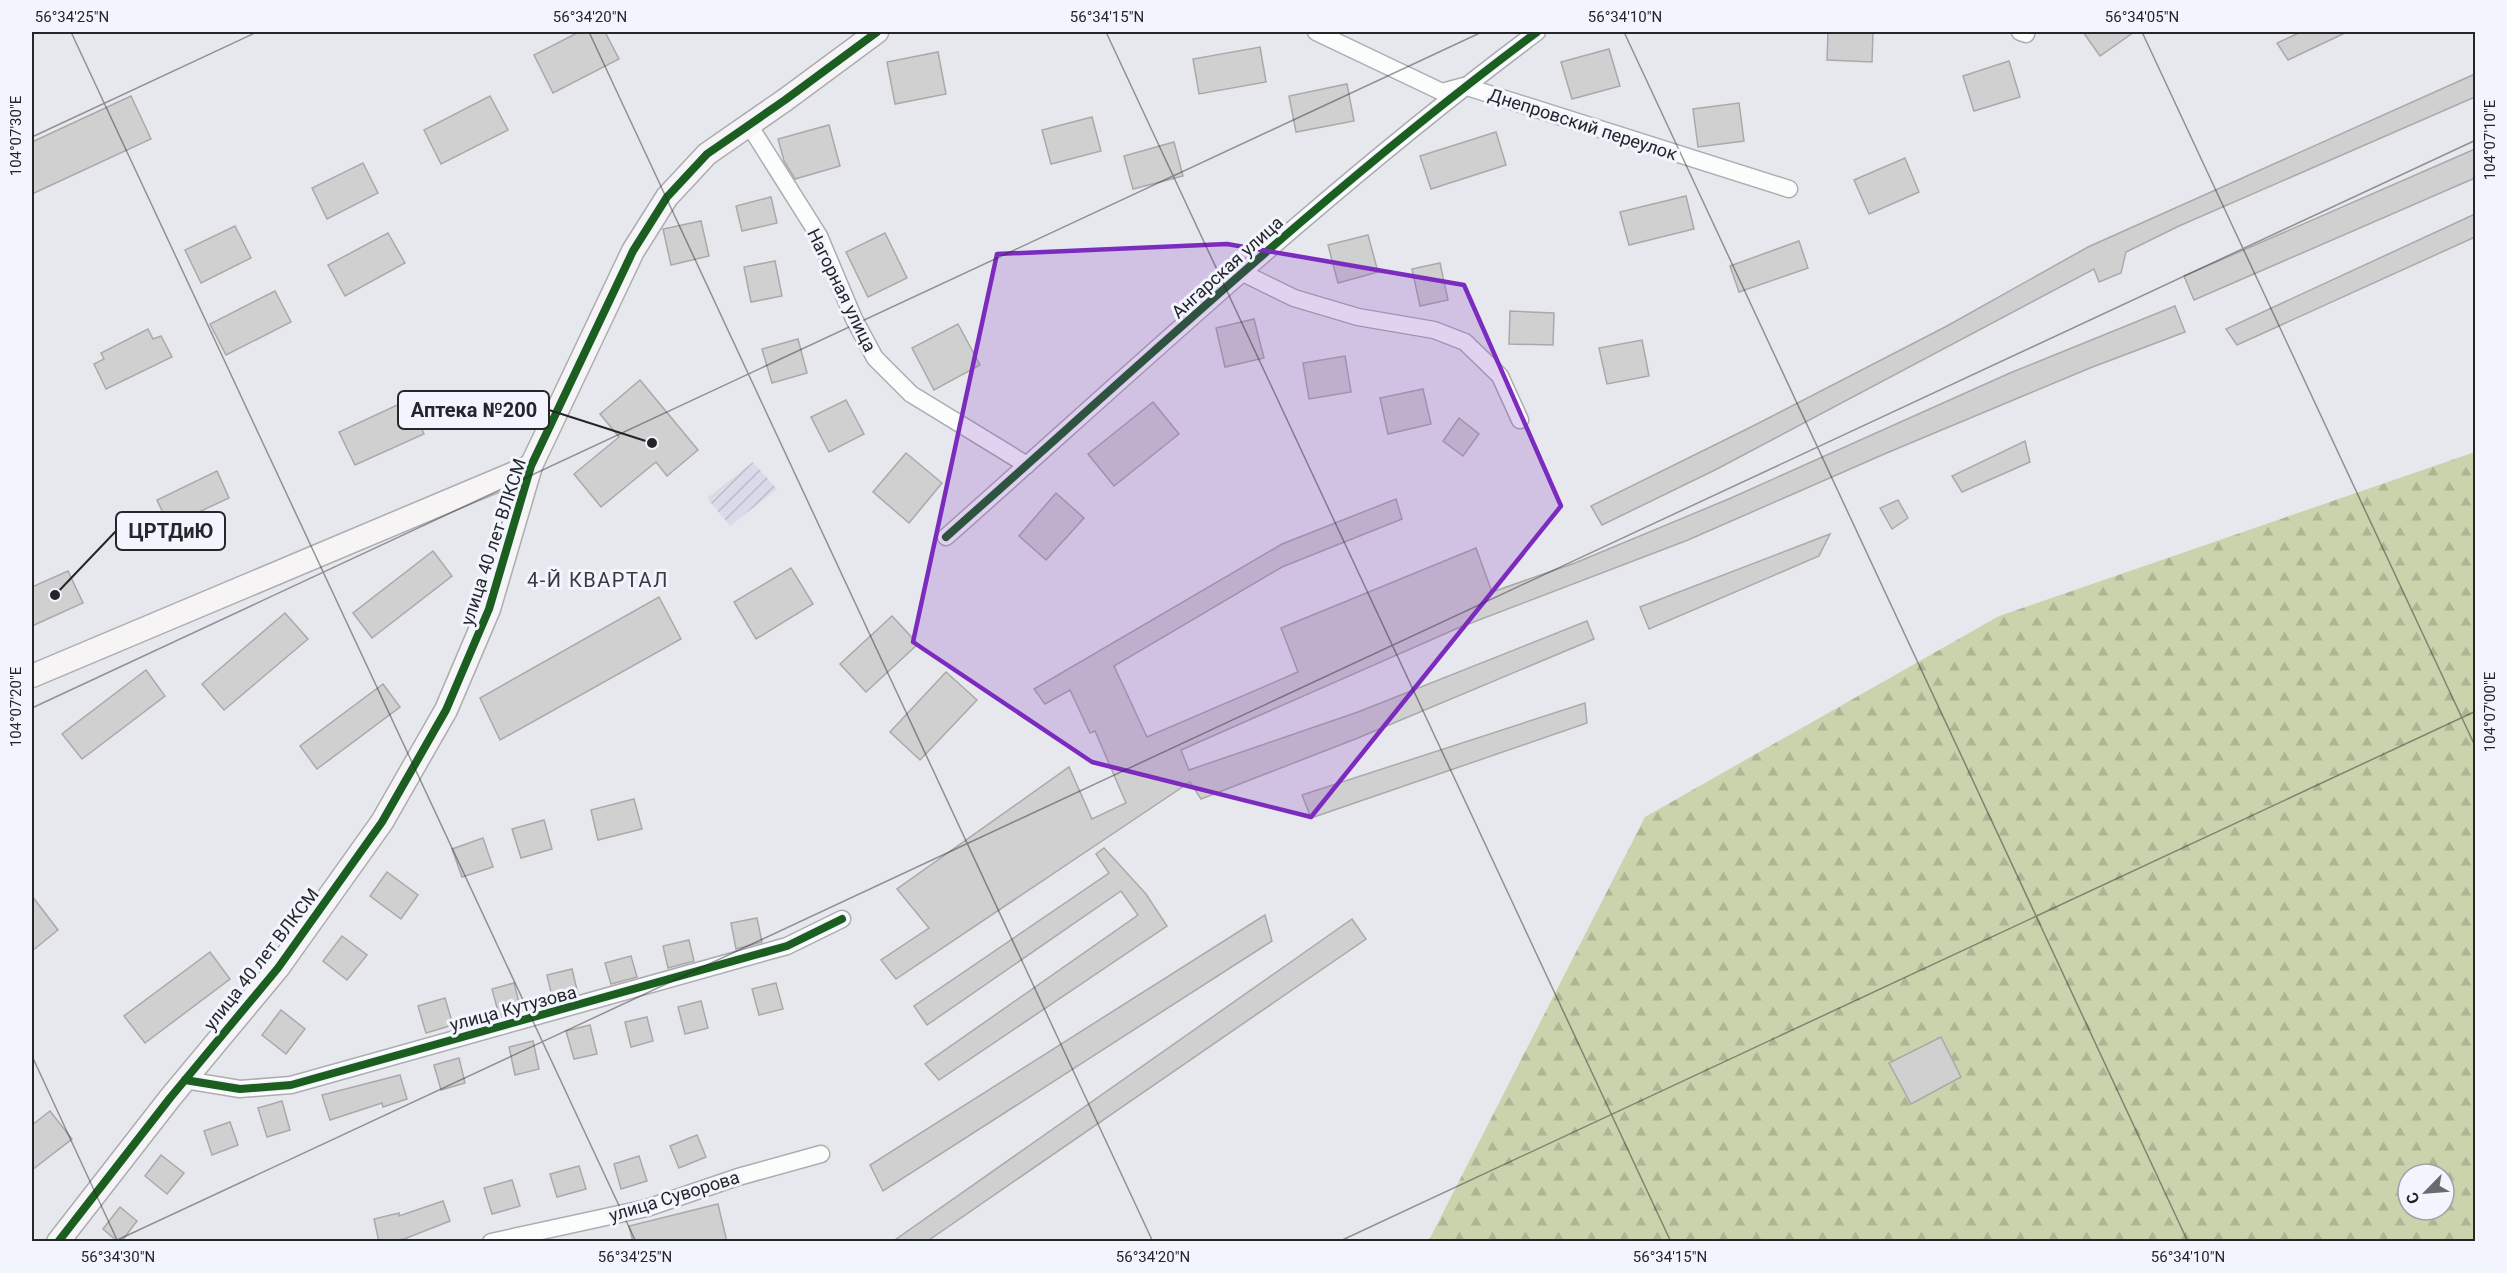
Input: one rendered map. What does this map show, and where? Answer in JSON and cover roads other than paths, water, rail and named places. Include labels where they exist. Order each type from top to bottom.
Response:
[{"type":"street","name":"улица 40 лет ВЛКСМ","points":[[58,1242],[185,1080],[278,968],[382,822],[446,710],[489,609],[531,466],[633,251],[667,197],[707,154],[877,32]]},
{"type":"street","name":"Днепровский переулок","points":[[1316,32],[1442,92],[1464,86],[1789,189]]},
{"type":"street","name":"Ангарская улица","points":[[946,537],[1329,197],[1464,86],[1537,32]]},
{"type":"street","name":"Нагорная улица","points":[[749,125],[819,236],[854,319],[875,358],[911,394],[1027,465]]},
{"type":"street","points":[[1243,273],[1294,298],[1358,317],[1434,330],[1465,342],[1500,376],[1520,420]]},
{"type":"street","points":[[32,676],[531,466]]},
{"type":"street","name":"улица Кутузова","points":[[185,1080],[240,1089],[291,1085],[787,946],[842,918]]},
{"type":"street","name":"улица Суворова","points":[[491,1242],[647,1208],[738,1177],[820,1154]]},
{"type":"place","name":"Аптека №200","points":[[652,443]]},
{"type":"place","name":"ЦРТДиЮ","points":[[55,595]]},
{"type":"district","name":"4-Й КВАРТАЛ","points":[[598,580]]}]
